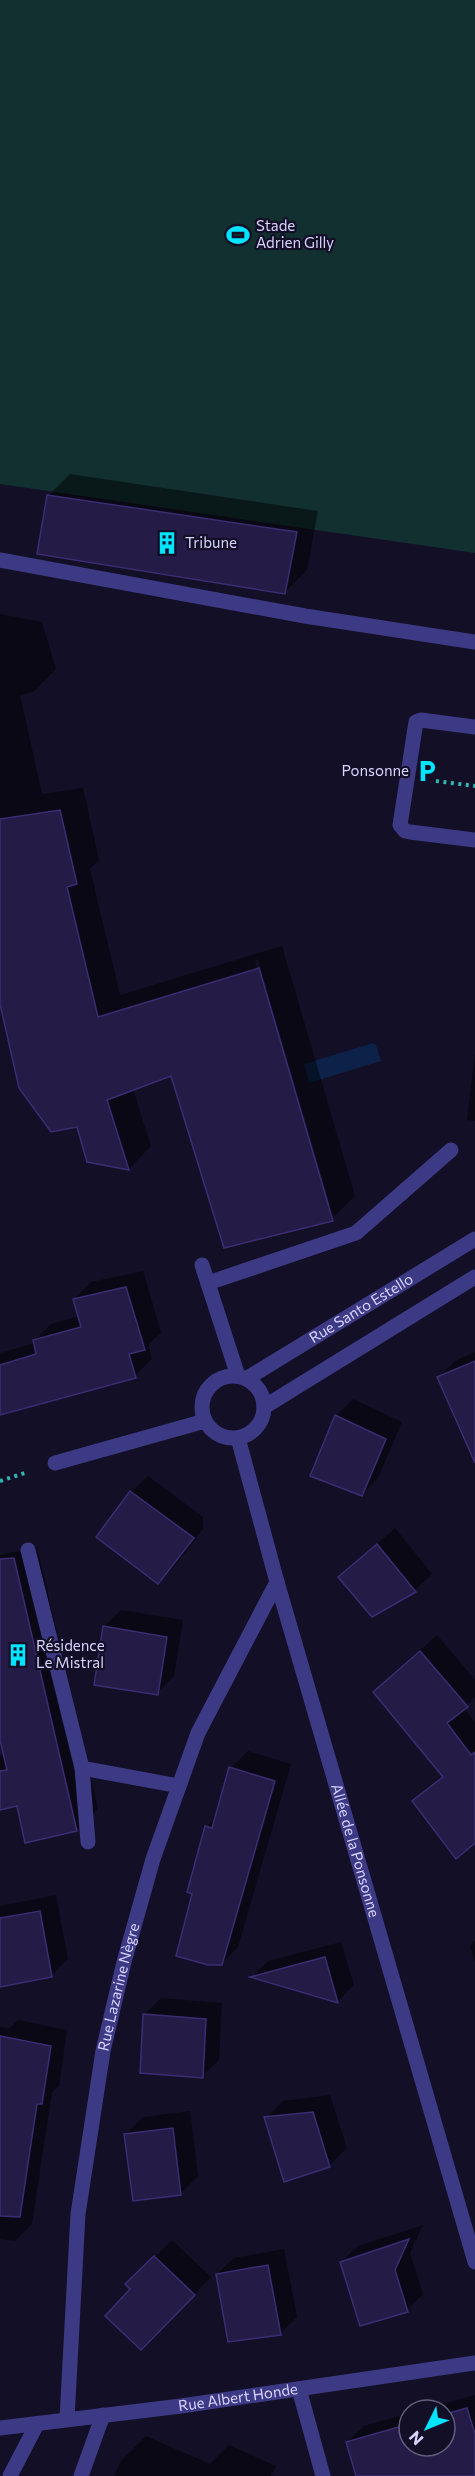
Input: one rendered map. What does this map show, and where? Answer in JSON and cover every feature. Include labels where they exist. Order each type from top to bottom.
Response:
[{"type":"street","points":[[0,560],[305,616],[475,642]]},
{"type":"street","points":[[475,727],[421,720],[416,722],[400,825],[405,831],[410,832],[475,840]]},
{"type":"street","points":[[208,1283],[356,1233],[451,1150]]},
{"type":"street","name":"Rue Santo Estello","points":[[242,1377],[475,1239]]},
{"type":"street","points":[[202,1265],[242,1377],[260,1390],[264,1407],[263,1418],[248,1434],[238,1438],[219,1435],[205,1421],[202,1402],[205,1393],[219,1379],[242,1377]]},
{"type":"street","points":[[264,1407],[475,1277]]},
{"type":"street","points":[[55,1463],[205,1421]]},
{"type":"street","name":"Allée de la Ponsonne","points":[[238,1438],[277,1582],[475,2262]]},
{"type":"street","points":[[28,1550],[82,1768],[88,1842]]},
{"type":"street","name":"Rue Lazarine Nègre","points":[[67,2419],[78,2214],[103,2051],[124,1962],[153,1859],[210,1708],[277,1582]]},
{"type":"street","points":[[82,1768],[179,1786]]},
{"type":"street","name":"Rue Albert Honde","points":[[0,2428],[475,2364]]},
{"type":"street","points":[[299,2389],[323,2476]]},
{"type":"street","points":[[81,2476],[103,2415]]},
{"type":"street","points":[[10,2476],[37,2424]]},
{"type":"path","points":[[432,781],[475,786]]},
{"type":"green space","name":"Stade Adrien Gilly","points":[[0,0],[475,0],[475,553],[0,484]]},
{"type":"water","points":[[373,1043],[376,1045],[381,1061],[309,1083],[304,1064]]},
{"type":"building","name":"Tribune","points":[[47,495],[297,532],[285,594],[37,554]]},
{"type":"building","points":[[60,810],[77,884],[67,887],[98,1017],[259,968],[333,1221],[224,1248],[171,1076],[107,1100],[129,1170],[87,1162],[77,1127],[51,1132],[19,1088],[0,1004],[0,819]]},
{"type":"building","points":[[126,1287],[145,1350],[129,1354],[136,1378],[0,1415],[0,1365],[36,1354],[33,1340],[81,1327],[73,1299]]},
{"type":"building","points":[[475,1361],[475,1463],[437,1377]]},
{"type":"building","points":[[335,1415],[386,1439],[362,1496],[310,1476]]},
{"type":"building","points":[[130,1491],[194,1538],[158,1584],[96,1537]]},
{"type":"building","points":[[377,1544],[416,1592],[372,1617],[338,1577]]},
{"type":"building","name":"Résidence Le Mistral","points":[[14,1558],[77,1831],[25,1843],[17,1806],[0,1810],[0,1771],[7,1770],[0,1740],[0,1559]]},
{"type":"building","points":[[103,1626],[167,1637],[158,1695],[94,1685]]},
{"type":"building","points":[[420,1651],[468,1707],[447,1723],[471,1755],[475,1752],[475,1843],[456,1859],[412,1801],[443,1777],[373,1692]]},
{"type":"building","points":[[229,1767],[275,1781],[222,1965],[208,1965],[176,1956],[192,1894],[187,1892],[205,1826],[212,1828]]},
{"type":"building","points":[[40,1911],[52,1977],[0,1987],[0,1918]]},
{"type":"building","points":[[325,1957],[338,2003],[250,1977]]},
{"type":"building","points":[[143,2014],[206,2019],[203,2078],[140,2073]]},
{"type":"building","points":[[0,2036],[51,2046],[42,2104],[37,2104],[20,2217],[0,2216]]},
{"type":"building","points":[[313,2112],[330,2167],[284,2182],[264,2117]]},
{"type":"building","points":[[173,2128],[181,2195],[133,2201],[124,2134]]},
{"type":"building","points":[[409,2239],[395,2270],[408,2312],[360,2326],[340,2262]]},
{"type":"building","points":[[154,2256],[195,2295],[141,2350],[105,2316],[130,2289],[125,2284]]},
{"type":"building","points":[[268,2265],[281,2335],[228,2342],[216,2274]]},
{"type":"building","points":[[467,2408],[475,2434],[475,2476],[356,2476],[346,2442],[397,2427],[397,2458],[457,2458],[457,2411]]},
{"type":"place","name":"Stade Adrien Gilly","points":[[238,235]]},
{"type":"place","name":"Tribune","points":[[167,543]]},
{"type":"place","name":"Ponsonne","points":[[427,771]]},
{"type":"place","name":"Résidence Le Mistral","points":[[18,1655]]}]
